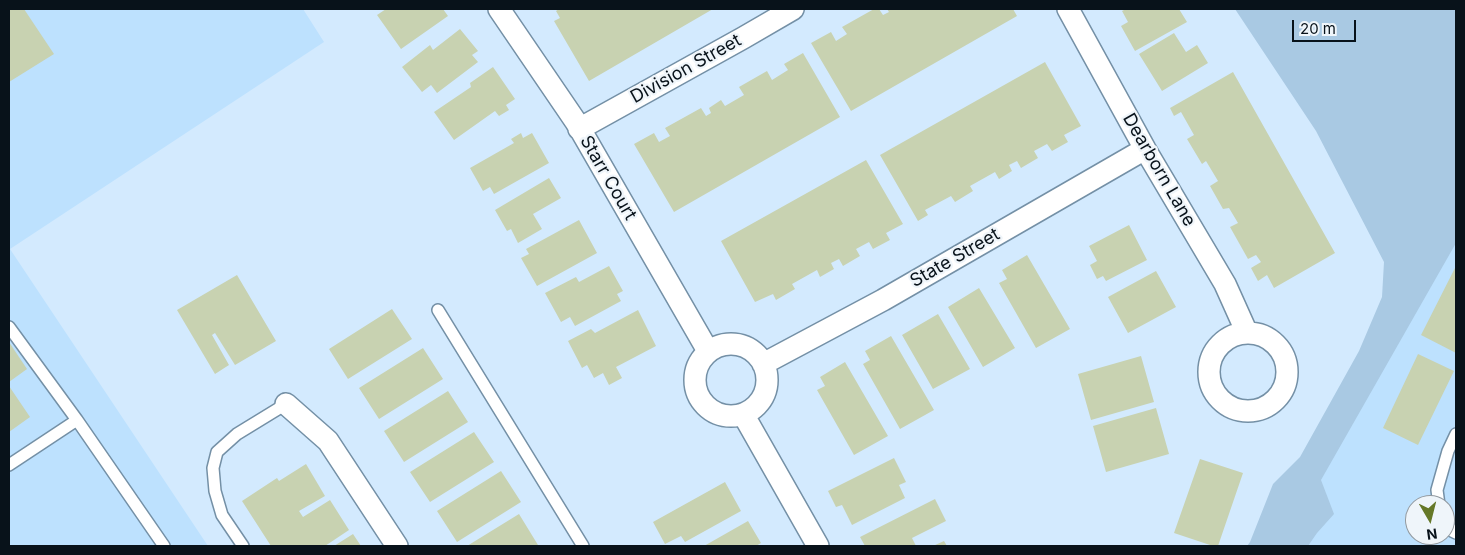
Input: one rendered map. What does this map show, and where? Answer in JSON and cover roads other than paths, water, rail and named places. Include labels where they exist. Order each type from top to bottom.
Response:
[{"type":"street","name":"Starr Court","points":[[499,9],[580,128],[708,351]]},
{"type":"street","name":"Division Street","points":[[580,128],[793,9]]},
{"type":"street","name":"Dearborn Lane","points":[[1068,9],[1145,149],[1225,284],[1247,333]]},
{"type":"street","name":"State Street","points":[[763,364],[883,300],[1145,149]]},
{"type":"street","points":[[728,344],[739,345],[757,355],[763,364],[766,375],[766,387],[762,399],[754,408],[743,414],[733,416],[713,412],[699,398],[694,378],[696,368],[708,351],[728,344]]},
{"type":"street","points":[[286,404],[328,441],[397,546]]},
{"type":"street","points":[[743,414],[818,546]]},
{"type":"lane","points":[[438,310],[583,546]]},
{"type":"lane","points":[[9,327],[77,420],[164,546]]},
{"type":"lane","points":[[243,546],[222,515],[215,491],[213,468],[217,452],[237,434],[286,404]]},
{"type":"lane","points":[[9,466],[77,420]]},
{"type":"lane","points":[[1438,495],[1437,490],[1448,451],[1456,434]]}]
